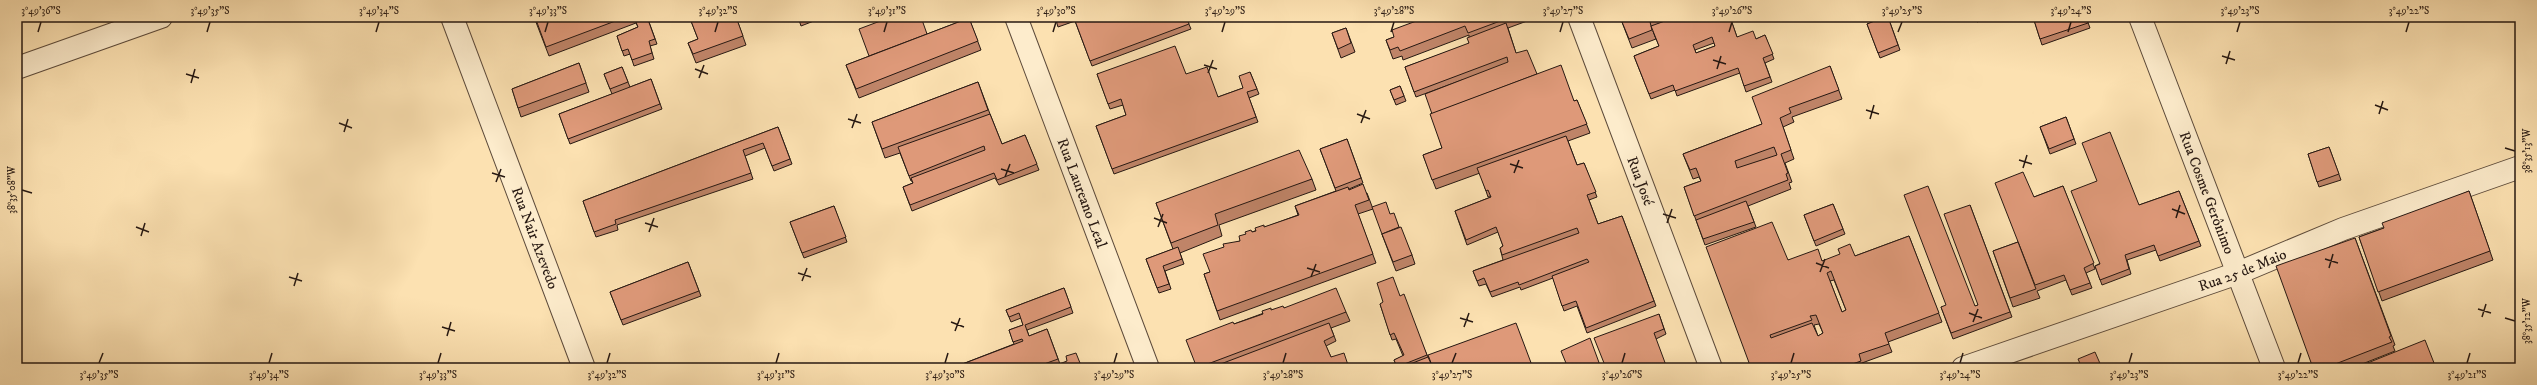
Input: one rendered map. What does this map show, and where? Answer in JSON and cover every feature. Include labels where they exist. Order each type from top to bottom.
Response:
[{"type":"street","points":[[17,68],[161,17]]},
{"type":"street","name":"Rua Nair Azevedo","points":[[452,17],[584,368]]},
{"type":"street","name":"Rua Laureano Leal","points":[[1016,17],[1148,368]]},
{"type":"street","name":"Rua José","points":[[1579,17],[1711,368]]},
{"type":"street","name":"Rua Cosme Gerônimo","points":[[2140,17],[2274,368]]},
{"type":"street","name":"Rua 25 de Maio","points":[[1963,368],[2238,274],[2343,229],[2520,167]]},
{"type":"building","points":[[535,17],[626,17],[546,47]]},
{"type":"building","points":[[634,17],[647,17],[655,39],[649,41],[652,53],[632,60],[628,49],[622,51],[617,36],[638,27]]},
{"type":"building","points":[[701,17],[736,17],[743,36],[693,54],[688,43],[698,39],[691,21]]},
{"type":"building","points":[[798,17],[808,17],[800,20]]},
{"type":"building","points":[[891,17],[921,17],[927,34],[869,56],[859,29]]},
{"type":"building","points":[[1055,17],[1070,17],[1057,22]]},
{"type":"building","points":[[1186,17],[1189,24],[1090,61],[1074,18]]},
{"type":"building","points":[[1427,17],[1511,17],[1468,33],[1465,26],[1400,51],[1398,47],[1390,50],[1386,40],[1394,37],[1392,30]]},
{"type":"building","points":[[1620,17],[1664,17],[1650,22],[1652,30],[1629,39]]},
{"type":"building","points":[[1676,17],[1730,17],[1737,37],[1753,31],[1756,39],[1765,35],[1773,54],[1763,58],[1770,77],[1744,86],[1738,68],[1675,91],[1673,85],[1649,94],[1634,56],[1659,46],[1651,26]],"holes":[[[1712,37],[1715,46],[1696,53],[1693,45]]]},
{"type":"building","points":[[1888,17],[1898,45],[1878,53],[1867,24]]},
{"type":"building","points":[[2033,17],[2086,17],[2088,23],[2040,39]]},
{"type":"building","points":[[969,18],[978,41],[856,89],[846,65]]},
{"type":"building","points":[[1506,23],[1516,53],[1527,50],[1537,74],[1432,114],[1425,94],[1508,62],[1507,57],[1414,92],[1405,67],[1469,43],[1467,38]]},
{"type":"building","points":[[1346,28],[1351,43],[1338,49],[1332,33]]},
{"type":"building","points":[[1175,46],[1186,74],[1207,67],[1218,97],[1243,88],[1239,76],[1250,72],[1257,89],[1247,92],[1256,117],[1112,169],[1096,126],[1126,115],[1121,99],[1108,104],[1097,74]]},
{"type":"building","points":[[579,63],[586,83],[518,108],[512,89]]},
{"type":"building","points":[[1561,65],[1574,101],[1577,100],[1587,124],[1432,180],[1423,155],[1442,148],[1430,114]]},
{"type":"building","points":[[1830,66],[1839,90],[1789,108],[1791,113],[1780,118],[1791,150],[1781,154],[1788,173],[1786,174],[1788,180],[1694,216],[1684,187],[1701,181],[1696,168],[1690,170],[1683,154],[1762,124],[1752,97]],"holes":[[[1774,147],[1777,155],[1737,168],[1735,161]]]},
{"type":"building","points":[[622,67],[628,82],[610,89],[604,74]]},
{"type":"building","points":[[651,79],[660,104],[568,139],[559,114]]},
{"type":"building","points":[[978,82],[988,110],[882,149],[872,122]]},
{"type":"building","points":[[1400,86],[1404,96],[1394,100],[1390,90]]},
{"type":"building","points":[[990,114],[1002,144],[1025,135],[1037,164],[997,180],[994,173],[910,205],[903,187],[913,183],[911,178],[985,150],[984,146],[909,176],[898,147]]},
{"type":"building","points":[[2066,117],[2074,139],[2049,149],[2040,127]]},
{"type":"building","points":[[778,127],[790,159],[772,166],[763,143],[743,150],[751,173],[615,220],[616,224],[594,232],[583,201]]},
{"type":"building","points":[[2110,132],[2139,205],[2179,191],[2199,241],[2158,256],[2154,245],[2125,255],[2129,269],[2100,280],[2095,266],[2100,264],[2071,191],[2097,181],[2082,143]]},
{"type":"building","points":[[1566,136],[1577,165],[1584,163],[1596,192],[1587,195],[1598,224],[1622,216],[1654,301],[1586,328],[1576,301],[1562,306],[1552,276],[1589,262],[1587,259],[1519,285],[1518,282],[1490,292],[1484,278],[1477,281],[1473,271],[1579,233],[1577,228],[1502,255],[1500,248],[1503,246],[1496,227],[1466,240],[1455,211],[1491,197],[1488,190],[1486,191],[1477,168]]},
{"type":"building","points":[[1347,139],[1361,178],[1335,188],[1320,149]]},
{"type":"building","points":[[2329,147],[2339,174],[2317,182],[2308,154]]},
{"type":"building","points":[[1299,150],[1312,179],[1215,214],[1218,225],[1171,243],[1156,203]]},
{"type":"building","points":[[2023,172],[2034,197],[2063,186],[2094,263],[2084,268],[2090,283],[2070,290],[2064,275],[2035,285],[1995,183]]},
{"type":"building","points":[[1363,184],[1369,200],[1355,205],[1373,254],[1217,311],[1204,274],[1210,272],[1203,254],[1224,247],[1223,244],[1240,241],[1239,236],[1246,234],[1245,232],[1251,230],[1252,232],[1256,231],[1255,228],[1264,225],[1264,227],[1299,215],[1295,206],[1348,187],[1349,190]]},
{"type":"building","points":[[1928,186],[1975,306],[1978,305],[1944,214],[1970,205],[2010,312],[1951,333],[1941,307],[1946,305],[1904,195]]},
{"type":"building","points":[[2469,191],[2490,251],[2378,292],[2359,237],[2384,228],[2382,223]]},
{"type":"building","points":[[1746,201],[1754,222],[1703,239],[1696,220]]},
{"type":"building","points":[[1386,202],[1390,214],[1394,213],[1399,227],[1382,234],[1383,237],[1372,207]]},
{"type":"building","points":[[1833,204],[1843,229],[1814,241],[1804,215]]},
{"type":"building","points":[[834,206],[846,237],[802,253],[790,222]]},
{"type":"building","points":[[1772,222],[1788,260],[1818,249],[1822,261],[1840,254],[1838,249],[1850,244],[1855,256],[1909,236],[1939,313],[1885,333],[1889,344],[1859,354],[1861,361],[1841,368],[1830,368],[1829,366],[1825,368],[1751,368],[1706,247]],"holes":[[[1831,271],[1846,310],[1842,312],[1827,273]],[[1816,315],[1823,333],[1818,336],[1812,323],[1771,338],[1770,335],[1812,320],[1810,316]]]},
{"type":"building","points":[[1401,227],[1412,255],[1393,262],[1382,234]]},
{"type":"building","points":[[2355,238],[2392,342],[2325,368],[2313,368],[2276,266]]},
{"type":"building","points":[[2018,242],[2036,289],[2010,298],[1993,251]]},
{"type":"building","points":[[1178,247],[1182,259],[1163,266],[1169,284],[1157,288],[1146,259]]},
{"type":"building","points":[[688,262],[699,291],[621,320],[610,292]]},
{"type":"building","points":[[1393,277],[1400,296],[1404,294],[1427,355],[1397,367],[1394,360],[1404,355],[1394,333],[1390,335],[1380,304],[1383,302],[1377,283]]},
{"type":"building","points":[[1064,288],[1071,307],[1025,325],[1029,336],[1047,329],[1058,359],[1033,368],[952,368],[1023,341],[1022,339],[1013,342],[1009,330],[1023,325],[1019,313],[1009,317],[1006,310]]},
{"type":"building","points":[[1336,288],[1346,312],[1197,368],[1186,340],[1233,322],[1234,324],[1263,314],[1262,311],[1283,306],[1284,308]]},
{"type":"building","points":[[1659,314],[1664,329],[1654,333],[1667,368],[1606,368],[1594,338]]},
{"type":"building","points":[[1329,323],[1334,336],[1324,341],[1331,357],[1344,353],[1349,368],[1219,368],[1218,365]]},
{"type":"building","points":[[1516,323],[1533,368],[1433,368],[1428,355]]},
{"type":"building","points":[[1590,338],[1601,368],[1568,368],[1561,351]]},
{"type":"building","points":[[2425,340],[2436,368],[2355,368]]},
{"type":"building","points":[[2095,352],[2102,368],[2082,368],[2078,359]]},
{"type":"building","points":[[1076,353],[1082,368],[1049,368],[1067,361],[1066,356]]},
{"type":"building","points":[[1428,357],[1433,368],[1400,368]]}]
